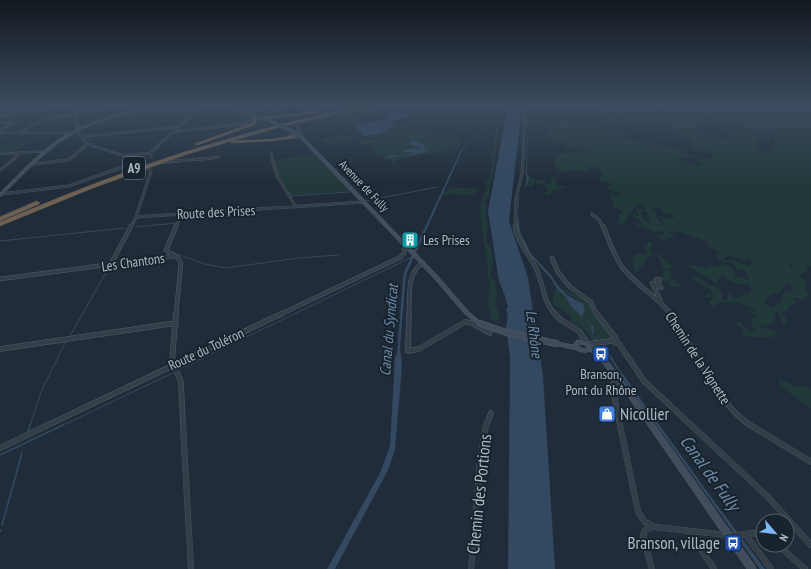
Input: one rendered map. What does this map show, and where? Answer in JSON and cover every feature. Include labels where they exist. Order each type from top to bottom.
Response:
[{"type":"highway","points":[[129,168],[232,132]]},
{"type":"highway","name":"A9","points":[[0,220],[129,168],[193,146],[243,132]]},
{"type":"highway","name":"A9","points":[[0,220],[98,181],[184,151],[253,132]]},
{"type":"highway","points":[[0,224],[68,195],[154,163],[256,132]]},
{"type":"highway","points":[[266,132],[259,135],[262,138],[271,139],[295,135]]},
{"type":"highway","points":[[154,163],[221,143],[275,140],[295,135]]},
{"type":"main road","points":[[0,195],[47,151],[74,132]]},
{"type":"main road","name":"Avenue de Fully","points":[[288,132],[304,141],[409,248],[467,313],[479,323],[500,331],[558,344],[567,345],[579,342]]},
{"type":"main road","name":"Avenue de Fully","points":[[295,135],[304,141]]},
{"type":"main road","points":[[579,342],[589,346],[599,355],[621,382],[752,569]]},
{"type":"main road","points":[[579,342],[589,346]]},
{"type":"street","points":[[0,132],[78,132],[87,144],[128,156],[140,162]]},
{"type":"street","points":[[81,137],[133,132]]},
{"type":"street","points":[[128,156],[150,153],[168,138],[172,132],[176,132]]},
{"type":"street","points":[[295,135],[300,132]]},
{"type":"street","points":[[524,132],[522,174],[516,198],[515,227],[526,252],[536,269],[549,308],[556,316],[576,329],[579,342]]},
{"type":"street","points":[[34,164],[68,160],[87,144]]},
{"type":"street","points":[[0,154],[47,151]]},
{"type":"street","points":[[0,170],[20,153]]},
{"type":"street","points":[[150,153],[151,157]]},
{"type":"street","points":[[271,153],[277,176],[296,207]]},
{"type":"street","points":[[0,195],[37,191],[77,184],[132,164],[133,162],[128,156]]},
{"type":"street","points":[[111,264],[136,217],[152,166],[165,162],[219,157]]},
{"type":"street","points":[[145,167],[151,171]]},
{"type":"street","name":"Route des Prises","points":[[136,217],[364,202]]},
{"type":"street","points":[[163,258],[181,214]]},
{"type":"street","name":"Chemin de la Vignette","points":[[592,214],[602,224],[608,236],[610,245],[623,268],[665,308],[687,338],[704,371],[731,409],[749,424],[811,462]]},
{"type":"street","name":"Route du Toléron","points":[[0,448],[401,257],[404,250],[409,248]]},
{"type":"street","points":[[166,250],[175,256]]},
{"type":"street","name":"Les Chantons","points":[[0,279],[175,256],[180,259],[181,263],[172,365]]},
{"type":"street","points":[[552,258],[558,272],[570,286],[592,303],[595,312],[615,337],[616,341],[621,346],[644,381],[768,497],[811,545]]},
{"type":"street","points":[[421,261],[416,267],[410,280],[408,351],[419,348],[463,323],[472,323],[490,333],[489,323]]},
{"type":"street","points":[[660,280],[656,279],[662,288],[652,283],[654,290],[665,308]]},
{"type":"street","points":[[0,349],[176,323]]},
{"type":"street","points":[[589,346],[616,341]]},
{"type":"street","points":[[172,365],[180,376],[191,569]]},
{"type":"street","points":[[621,382],[614,383],[612,385],[638,512],[645,522],[655,527]]},
{"type":"street","name":"Chemin des Portions","points":[[471,569],[476,532],[482,448],[489,416]]},
{"type":"street","points":[[652,569],[643,533],[647,528],[655,527],[730,536],[755,533]]},
{"type":"street","points":[[692,531],[696,542],[714,569]]},
{"type":"street","points":[[744,534],[771,569]]},
{"type":"street","points":[[787,553],[805,569]]},
{"type":"green space","points":[[386,132],[426,132],[442,136],[452,135],[460,139],[461,145],[452,150],[399,159],[393,162],[401,170],[391,162],[384,159],[384,156],[376,154],[372,150],[373,147],[366,144],[360,144],[360,141],[352,142],[367,139],[377,140],[388,134],[371,138],[366,136]],"holes":[[[416,142],[424,145],[426,150],[424,151],[428,152],[388,158],[388,156],[400,156],[415,152],[402,151],[408,149],[422,148],[411,145],[410,143]]]},
{"type":"green space","points":[[496,132],[499,132],[495,170],[485,202],[487,206],[485,214],[488,221],[486,241],[491,249],[493,262],[490,276],[495,281],[497,294],[495,305],[500,315],[495,323],[492,320],[489,310],[490,281],[488,276],[488,266],[480,213],[481,208],[478,206],[483,202],[482,199],[487,186],[485,183],[489,180],[492,165],[490,163],[492,156],[486,154],[493,153]]},
{"type":"green space","points":[[547,132],[615,132],[631,136],[617,137],[651,143],[648,144],[652,146],[687,147],[691,149],[683,148],[687,150],[683,152],[681,150],[677,150],[700,158],[672,157],[685,161],[678,162],[690,162],[691,163],[687,164],[703,165],[696,160],[713,158],[710,157],[713,156],[711,154],[712,153],[702,151],[692,152],[697,148],[691,145],[693,144],[689,141],[693,140],[682,138],[672,132],[696,132],[709,139],[710,138],[708,136],[730,139],[727,136],[736,134],[727,134],[722,132],[735,133],[736,132],[754,132],[758,134],[754,135],[760,137],[755,138],[761,142],[753,140],[759,148],[757,149],[763,152],[775,153],[766,150],[776,150],[774,148],[776,147],[765,144],[776,145],[773,139],[768,139],[764,136],[774,138],[774,134],[760,134],[766,133],[759,132],[811,132],[811,266],[806,266],[809,273],[792,269],[792,266],[795,266],[788,263],[791,269],[803,273],[798,276],[807,280],[805,283],[808,287],[805,291],[809,294],[803,300],[794,297],[794,299],[798,302],[789,307],[789,309],[781,315],[787,318],[785,319],[787,322],[786,326],[777,312],[774,313],[775,318],[773,323],[767,326],[761,324],[761,329],[763,327],[776,331],[777,335],[759,338],[740,334],[746,332],[735,323],[741,322],[749,331],[757,332],[753,328],[751,316],[757,319],[757,316],[746,309],[747,307],[755,314],[754,309],[738,302],[720,302],[715,305],[716,308],[709,304],[713,297],[705,296],[708,294],[717,297],[711,293],[711,290],[691,277],[696,276],[710,285],[719,288],[723,294],[721,295],[724,300],[727,299],[728,294],[732,295],[734,298],[738,298],[739,295],[745,297],[743,293],[751,292],[749,284],[729,281],[723,275],[717,281],[719,284],[717,284],[689,267],[689,265],[707,269],[709,265],[716,267],[725,264],[734,270],[736,277],[743,277],[748,281],[749,277],[745,271],[737,269],[727,260],[733,260],[748,266],[753,262],[751,258],[746,257],[748,260],[743,260],[730,256],[723,258],[728,262],[722,261],[715,254],[720,254],[717,250],[708,247],[708,242],[679,232],[667,231],[668,233],[675,234],[674,236],[670,238],[664,237],[667,240],[662,240],[655,235],[665,234],[662,231],[656,232],[635,225],[636,223],[642,225],[639,219],[634,218],[633,214],[640,216],[637,213],[639,212],[635,210],[637,208],[641,209],[642,212],[640,213],[644,218],[642,219],[651,223],[648,214],[644,211],[646,208],[639,203],[629,214],[626,222],[618,224],[617,222],[620,219],[618,215],[623,212],[613,206],[613,203],[615,202],[611,200],[612,197],[609,193],[613,194],[614,196],[621,195],[622,193],[615,192],[607,188],[612,184],[600,181],[600,178],[596,176],[602,175],[599,171],[599,167],[591,167],[587,172],[572,170],[559,173],[560,170],[556,169],[554,164],[556,156],[561,154],[592,152],[590,150],[567,149],[565,146],[567,143],[553,142],[541,138],[547,138],[545,135],[546,134],[544,133]],"holes":[[[657,207],[664,211],[660,213],[675,215],[672,219],[660,217],[664,226],[656,216],[656,212],[651,210]],[[788,283],[791,284],[792,292],[785,290],[785,294],[782,295],[782,300],[778,304],[771,308],[764,302],[771,294],[778,293]]]},
{"type":"green space","points":[[711,132],[726,136],[709,134]]},
{"type":"green space","points":[[341,135],[353,137],[354,139],[336,144],[324,143],[321,138]]},
{"type":"green space","points":[[27,143],[15,152],[0,153],[0,146],[2,144]]},
{"type":"green space","points":[[316,154],[352,191],[291,195],[278,177],[274,160]]},
{"type":"green space","points":[[555,177],[557,179],[555,180],[557,185],[567,187],[559,188],[561,192],[559,190],[552,190],[550,194],[547,195],[540,192],[547,192],[547,188],[544,185],[534,183],[533,187],[524,185],[530,183],[524,178],[533,178],[536,181],[545,179],[546,180],[544,183],[548,185],[551,183],[550,178]]},
{"type":"green space","points":[[451,187],[477,189],[479,191],[473,193],[479,194],[456,195],[450,193],[447,196],[442,195],[442,192]]},
{"type":"green space","points":[[648,242],[652,242],[649,249],[652,255],[646,259],[643,266],[638,268],[640,271],[635,271],[633,269],[634,264],[632,261],[636,254],[646,254],[646,249],[644,247],[648,245]]},
{"type":"green space","points":[[658,254],[673,266],[673,268],[668,269],[671,272],[671,276],[676,282],[683,286],[673,287],[670,285],[670,282],[667,280],[666,282],[659,277],[664,276],[663,273],[666,270],[656,255]]},
{"type":"green space","points":[[558,289],[566,297],[571,307],[591,325],[591,331],[597,341],[593,341],[587,332],[572,322],[570,315],[553,304],[554,290]]},
{"type":"green space","points":[[560,289],[564,289],[590,303],[592,310],[613,337],[611,339],[600,341],[595,334],[593,326],[582,316],[585,310],[584,306],[578,300]]},
{"type":"green space","points":[[779,380],[785,383],[786,381],[795,386],[806,386],[811,389],[811,409],[780,387]]},
{"type":"water","points":[[360,132],[385,132],[380,134],[364,136]]},
{"type":"water","name":"Canal du Syndicat","points":[[480,132],[463,149],[406,275],[400,347],[402,366],[395,450],[388,470],[335,569],[327,569],[380,473],[390,446],[395,357],[397,354],[403,278],[405,270],[461,150]]},
{"type":"water","name":"Le Rhône","points":[[503,132],[519,132],[509,221],[528,278],[543,376],[555,569],[508,569],[510,358],[506,327],[508,314],[506,310],[508,307],[499,281],[488,211]]},
{"type":"water","points":[[527,132],[527,174],[529,177],[528,183],[525,187],[527,179],[526,175]]},
{"type":"water","points":[[409,141],[415,141],[424,145],[424,148],[427,150],[424,151],[429,152],[388,158],[389,155],[399,156],[415,152],[402,152],[408,149],[422,148],[411,145]]},
{"type":"water","name":"Canal de Fully","points":[[522,192],[519,197],[518,215],[520,232],[531,254],[567,295],[583,304],[585,310],[582,316],[593,326],[594,336],[607,349],[617,366],[765,569],[760,569],[624,380],[603,347],[596,340],[592,333],[591,325],[571,307],[566,297],[557,289],[552,280],[528,253],[517,228],[518,198]]},
{"type":"waterway","points":[[303,137],[339,173]]},
{"type":"waterway","points":[[159,164],[180,162]]},
{"type":"waterway","points":[[342,176],[366,201],[437,187]]},
{"type":"waterway","points":[[288,191],[291,196],[349,192]]},
{"type":"waterway","points":[[136,227],[177,223]]},
{"type":"waterway","points":[[169,248],[179,224]]},
{"type":"waterway","points":[[0,241],[125,228]]},
{"type":"waterway","points":[[174,253],[205,264],[226,268],[298,258],[339,255]]},
{"type":"waterway","points":[[178,370],[412,257]]},
{"type":"waterway","points":[[70,336],[109,267]]},
{"type":"waterway","points":[[30,426],[41,392],[66,341]]},
{"type":"waterway","points":[[61,426],[175,372]]},
{"type":"waterway","points":[[28,431],[30,425]]},
{"type":"waterway","points":[[0,455],[63,425]]},
{"type":"waterway","points":[[2,525],[22,453]]},
{"type":"place","name":"Les Prises","points":[[410,240]]},
{"type":"place","name":"Branson, Pont du Rhône","points":[[601,354]]},
{"type":"place","name":"Nicollier","points":[[607,414]]},
{"type":"place","name":"Branson, village","points":[[733,543]]}]
